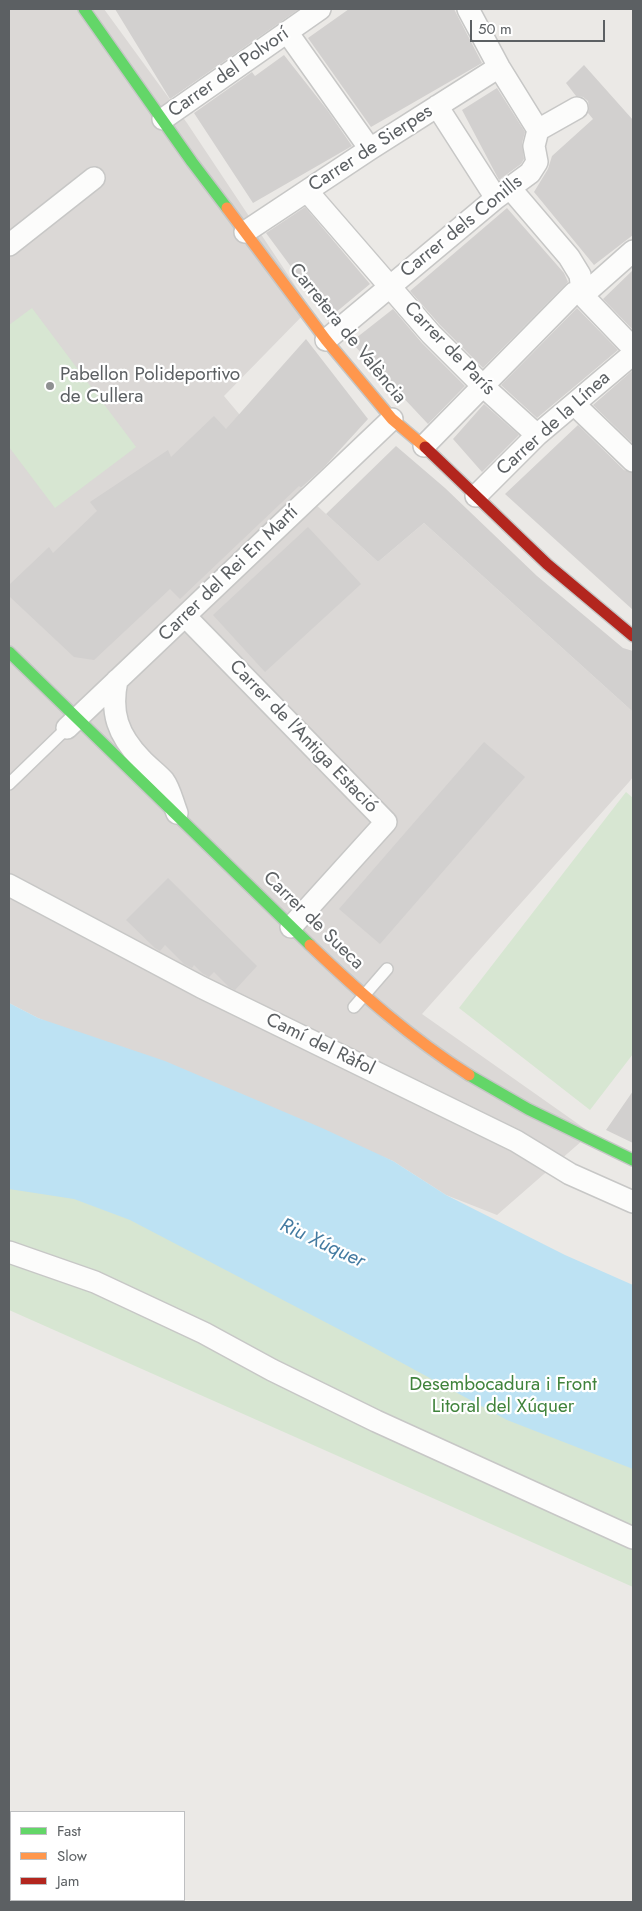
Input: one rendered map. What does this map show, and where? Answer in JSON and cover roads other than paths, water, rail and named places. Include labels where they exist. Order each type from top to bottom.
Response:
[{"type":"street","name":"Carretera de València","points":[[84,9],[192,162],[326,340],[392,419],[424,446],[547,564],[633,636]]},
{"type":"street","name":"Carrer del Polvorí","points":[[163,120],[320,9]]},
{"type":"street","points":[[468,9],[499,67],[538,130],[577,108]]},
{"type":"street","points":[[287,32],[370,149]]},
{"type":"street","name":"Carrer de Sierpes","points":[[245,232],[370,149],[499,67]]},
{"type":"street","points":[[438,106],[503,193],[569,257],[580,275],[582,291],[586,299],[633,348]]},
{"type":"street","name":"Carrer dels Conills","points":[[326,340],[503,193],[530,173],[537,162],[534,146],[538,130]]},
{"type":"street","points":[[9,245],[94,178]]},
{"type":"street","name":"Carrer de París","points":[[307,191],[431,334],[483,386],[537,435]]},
{"type":"street","points":[[424,446],[574,293],[590,289],[633,251]]},
{"type":"street","name":"Carrer de la Línea","points":[[476,496],[537,435],[633,354]]},
{"type":"street","points":[[574,404],[633,461]]},
{"type":"street","name":"Carrer del Rei En Martí","points":[[70,726],[392,419]]},
{"type":"street","name":"Carrer de l'Antiga Estació","points":[[184,616],[386,822],[291,927]]},
{"type":"street","name":"Carrer de Sueca","points":[[9,652],[70,726],[178,816],[291,927],[392,1021],[431,1050],[474,1078],[531,1111],[633,1160]]},
{"type":"street","points":[[117,680],[114,704],[117,722],[126,740],[140,758],[165,782],[178,816]]},
{"type":"street","name":"Camí del Ràfol","points":[[9,885],[201,987],[516,1141],[570,1174],[633,1202]]},
{"type":"street","points":[[351,1004],[365,1016]]},
{"type":"street","points":[[9,1252],[95,1282],[204,1333],[272,1370],[376,1421],[633,1538]]},
{"type":"lane","points":[[9,784],[70,726]]},
{"type":"lane","points":[[351,1004],[365,996],[387,969]]},
{"type":"water","name":"Riu Xúquer","points":[[9,1003],[38,1018],[165,1061],[322,1128],[393,1161],[446,1195],[565,1255],[633,1285],[633,1469],[507,1420],[369,1345],[130,1220],[74,1199],[9,1189]]},
{"type":"place","name":"Pabellon Polideportivo de Cullera","points":[[50,386]]},
{"type":"park label","name":"Desembocadura i Front Litoral del Xúquer","points":[[503,1396]]}]
